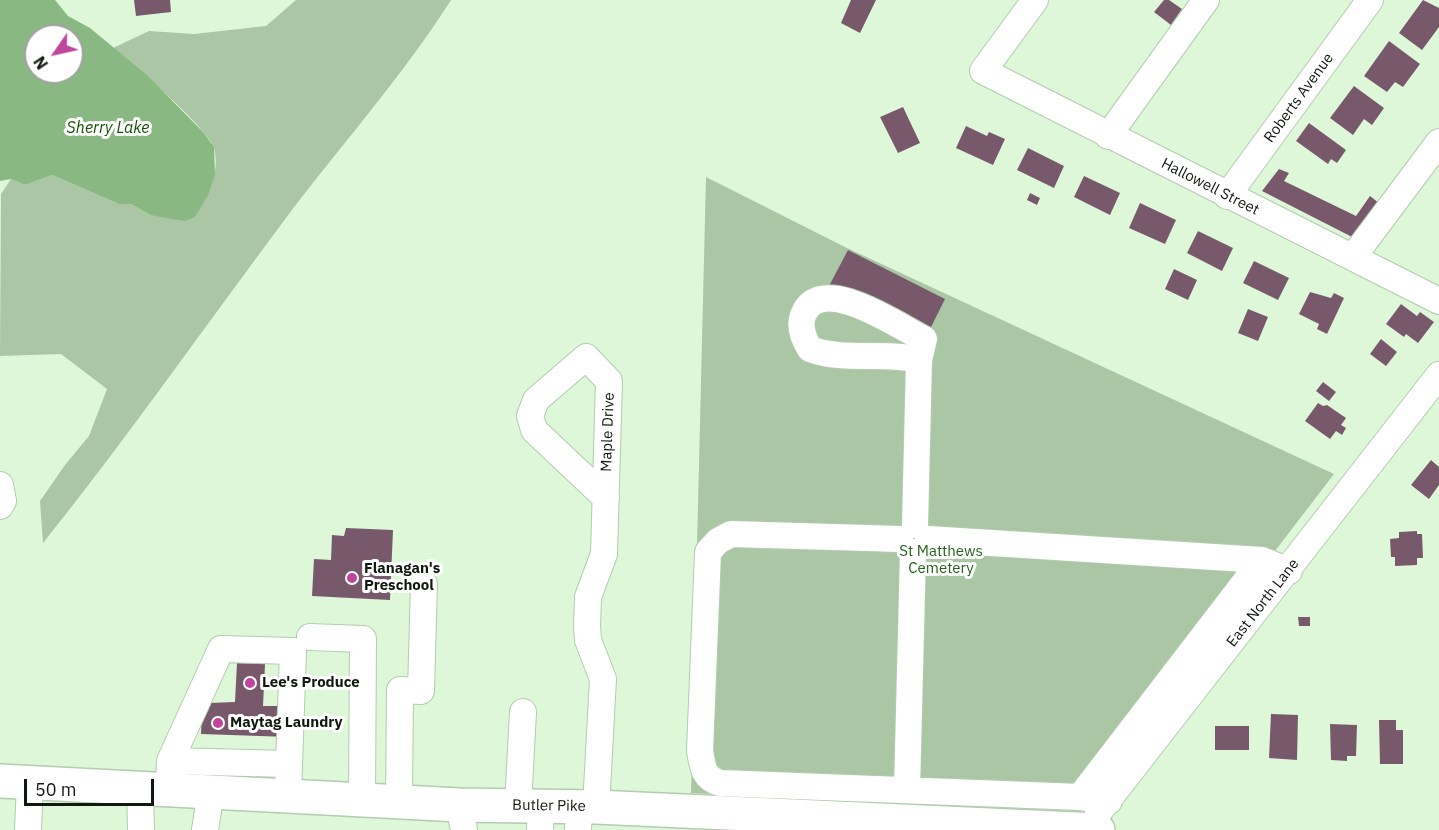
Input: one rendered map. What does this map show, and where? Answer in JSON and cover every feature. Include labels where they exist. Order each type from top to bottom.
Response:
[{"type":"main road","name":"Butler Pike","points":[[15,782],[160,779],[211,790],[289,779],[362,799],[399,801],[462,817],[533,814],[584,815],[795,824],[1084,830],[1103,815]]},
{"type":"street","name":"Hallowell Street","points":[[1035,0],[983,71],[1439,301]]},
{"type":"street","points":[[1108,136],[1206,0]]},
{"type":"street","name":"Roberts Avenue","points":[[1227,196],[1370,0]]},
{"type":"street","points":[[1353,257],[1439,142]]},
{"type":"street","name":"Maple Drive","points":[[584,815],[603,679],[588,640],[587,626],[588,597],[604,554],[606,498],[609,381],[586,357],[536,400],[530,416],[534,430],[606,498]]},
{"type":"street","points":[[906,790],[919,360]]},
{"type":"street","name":"East North Lane","points":[[1103,815],[1439,375]]},
{"type":"street","points":[[0,485],[3,501],[0,506]]},
{"type":"street","points":[[1103,815],[1080,796],[720,783],[711,780],[704,772],[700,752],[708,552],[717,541],[731,534],[914,539],[1262,561],[1289,571]]},
{"type":"street","points":[[1080,796],[1262,561]]},
{"type":"street","points":[[399,801],[400,690],[421,691],[424,584]]},
{"type":"street","points":[[310,637],[363,639],[362,799]]},
{"type":"street","points":[[141,830],[160,779],[220,649],[293,651],[289,779],[160,779]]},
{"type":"street","points":[[523,712],[533,814]]},
{"type":"street","points":[[15,782],[28,830]]},
{"type":"street","points":[[205,830],[211,790]]},
{"type":"green space","points":[[296,0],[451,0],[412,56],[286,218],[136,422],[43,543],[40,501],[89,436],[107,389],[61,354],[0,356],[1,194],[11,179],[25,185],[52,175],[119,204],[131,204],[150,215],[195,217],[214,175],[216,158],[214,148],[209,139],[184,112],[113,48],[149,31],[194,34],[266,26]]},
{"type":"green space","name":"St Matthews Cemetery","points":[[706,177],[847,248],[1334,474],[1076,811],[691,793]]},
{"type":"water","name":"Sherry Lake","points":[[0,0],[55,0],[68,16],[83,24],[24,24],[24,84],[84,84],[84,25],[148,76],[204,133],[214,147],[215,175],[208,195],[195,217],[185,221],[150,215],[131,204],[119,204],[52,175],[25,185],[11,179],[0,181]]},
{"type":"building","points":[[134,0],[170,0],[171,12],[136,16]]},
{"type":"building","points":[[851,0],[876,0],[860,33],[841,23]]},
{"type":"building","points":[[1164,0],[1169,0],[1182,9],[1171,25],[1154,12]]},
{"type":"building","points":[[1423,0],[1439,8],[1439,27],[1422,50],[1399,33]]},
{"type":"building","points":[[1389,41],[1420,64],[1403,87],[1395,82],[1387,92],[1364,76]]},
{"type":"building","points":[[1354,86],[1384,108],[1372,125],[1364,119],[1353,135],[1330,118]]},
{"type":"building","points":[[903,107],[920,143],[898,153],[880,117]]},
{"type":"building","points":[[1309,123],[1346,150],[1337,163],[1331,159],[1328,164],[1296,141]]},
{"type":"building","points":[[966,126],[987,136],[989,132],[1005,139],[993,165],[956,148]]},
{"type":"building","points":[[1028,148],[1064,166],[1054,188],[1017,170]]},
{"type":"building","points":[[1279,169],[1289,173],[1284,181],[1356,216],[1370,196],[1384,207],[1360,241],[1262,191]]},
{"type":"building","points":[[1084,176],[1120,193],[1110,215],[1074,197]]},
{"type":"building","points":[[1030,193],[1040,198],[1037,205],[1027,200]]},
{"type":"building","points":[[1140,203],[1176,220],[1165,244],[1129,228]]},
{"type":"building","points":[[1198,231],[1233,248],[1222,271],[1187,253]]},
{"type":"building","points":[[848,250],[945,299],[927,335],[829,286]]},
{"type":"building","points":[[1254,261],[1289,278],[1278,300],[1243,283]]},
{"type":"building","points":[[1174,269],[1197,280],[1188,300],[1165,289]]},
{"type":"building","points":[[1310,292],[1331,298],[1334,293],[1344,298],[1327,334],[1317,329],[1319,324],[1299,314]]},
{"type":"building","points":[[1401,304],[1417,316],[1420,312],[1434,322],[1418,343],[1406,334],[1404,337],[1386,324]]},
{"type":"building","points":[[1248,309],[1268,317],[1258,341],[1238,333]]},
{"type":"building","points":[[1381,339],[1397,352],[1386,366],[1370,354]]},
{"type":"building","points":[[1323,382],[1336,392],[1329,401],[1316,391]]},
{"type":"building","points":[[1318,403],[1323,406],[1327,405],[1346,418],[1341,425],[1346,428],[1342,435],[1336,431],[1330,439],[1305,421]]},
{"type":"building","points":[[1431,460],[1439,467],[1439,485],[1429,499],[1411,485]]},
{"type":"building","name":"Flanagan's Preschool","points":[[346,528],[393,530],[390,600],[312,596],[314,559],[331,560],[332,535],[344,536]]},
{"type":"building","points":[[1417,531],[1417,534],[1422,534],[1423,558],[1417,558],[1417,565],[1395,566],[1395,557],[1391,557],[1390,539],[1399,538],[1399,532]]},
{"type":"building","points":[[1298,617],[1310,617],[1310,626],[1299,626]]},
{"type":"building","points":[[237,663],[265,664],[263,706],[289,706],[289,737],[201,734],[202,711],[208,712],[209,703],[235,702]]},
{"type":"building","points":[[1271,714],[1298,715],[1297,760],[1269,758]]},
{"type":"building","points":[[1379,720],[1396,720],[1396,730],[1403,730],[1403,764],[1380,764]]},
{"type":"building","points":[[1330,724],[1357,725],[1356,756],[1347,756],[1347,761],[1331,760]]},
{"type":"building","points":[[1215,726],[1249,726],[1249,750],[1215,750]]},
{"type":"place","name":"Flanagan's Preschool","points":[[352,578]]},
{"type":"place","name":"Lee's Produce","points":[[250,683]]},
{"type":"place","name":"Maytag Laundry","points":[[218,723]]}]
